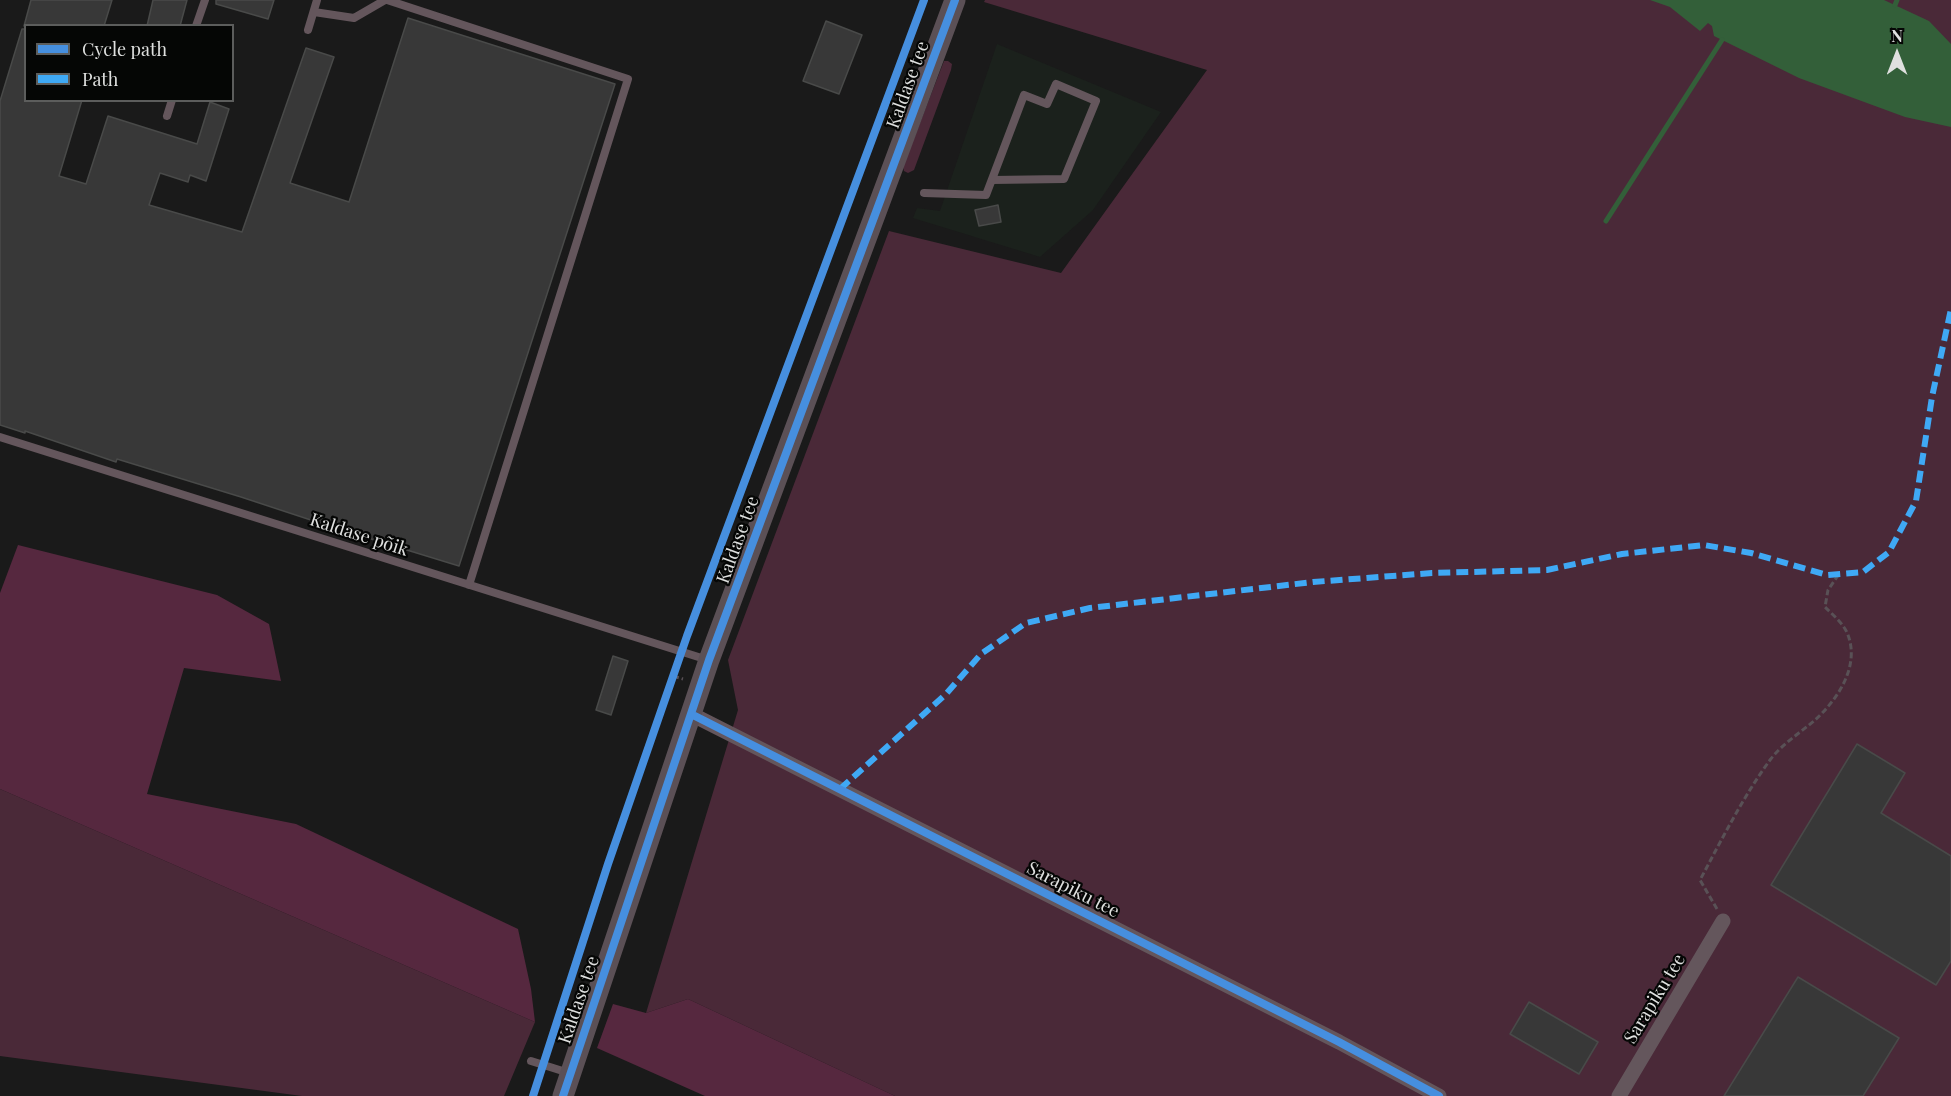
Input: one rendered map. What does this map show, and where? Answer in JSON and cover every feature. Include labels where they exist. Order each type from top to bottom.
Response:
[{"type":"street","name":"Kaldase tee","points":[[563,1096],[709,660],[955,0]]},
{"type":"street","name":"Sarapiku tee","points":[[691,714],[1328,1036],[1439,1096]]},
{"type":"street","name":"Sarapiku tee","points":[[1619,1096],[1723,921]]},
{"type":"lane","points":[[197,24],[204,0]]},
{"type":"lane","points":[[308,30],[317,0]]},
{"type":"lane","points":[[314,12],[354,18],[386,0],[628,79],[469,585]]},
{"type":"lane","points":[[924,193],[986,195],[1024,95],[1047,104],[1056,84],[1096,101],[1064,179],[992,180]]},
{"type":"lane","points":[[167,116],[171,102]]},
{"type":"lane","name":"Kaldase põik","points":[[0,437],[709,660]]},
{"type":"lane","points":[[531,1061],[570,1073]]},
{"type":"path","points":[[1723,921],[1700,880],[1722,838],[1771,759],[1836,698],[1848,675],[1852,653],[1848,634],[1825,607],[1828,590],[1839,574]]},
{"type":"path","points":[[669,687],[681,652]]},
{"type":"shaded area","points":[[985,0],[1951,0],[1951,1096],[895,1096],[688,999],[646,1013],[738,710],[728,660],[889,231],[1061,273],[1207,70],[984,2]]},
{"type":"shaded area","points":[[1650,0],[1884,0],[1929,21],[1951,44],[1951,127],[1905,117],[1799,78],[1714,36],[1712,26],[1708,23],[1700,31],[1670,7]]},
{"type":"shaded area","points":[[997,44],[1161,112],[1093,210],[1040,257],[913,218],[917,208],[940,211]]},
{"type":"shaded area","points":[[944,61],[952,64],[951,70],[914,170],[908,173],[903,167]]},
{"type":"shaded area","points":[[18,545],[217,595],[269,624],[281,681],[184,668],[147,794],[296,824],[518,929],[531,989],[535,1022],[0,789],[0,593]]},
{"type":"shaded area","points":[[0,789],[535,1022],[504,1096],[302,1096],[0,1056]]},
{"type":"shaded area","points":[[688,999],[895,1096],[705,1096],[597,1048],[613,1004],[646,1013]]},
{"type":"building","points":[[31,0],[112,0],[105,24],[25,24]]},
{"type":"building","points":[[153,0],[187,0],[181,24],[147,24]]},
{"type":"building","points":[[216,0],[274,0],[268,19],[216,4]]},
{"type":"building","points":[[408,18],[615,84],[459,566],[241,497],[117,459],[116,462],[25,431],[25,433],[0,425],[0,101],[22,29],[24,29],[24,102],[81,102],[59,176],[86,184],[108,116],[197,144],[210,102],[229,109],[206,181],[190,175],[188,182],[160,173],[149,205],[242,232],[306,48],[334,57],[290,183],[349,202]]},
{"type":"building","points":[[826,21],[862,35],[839,94],[803,81]]},
{"type":"building","points":[[998,205],[1001,222],[979,226],[975,210]]},
{"type":"building","points":[[613,656],[628,661],[611,715],[596,710]]},
{"type":"building","points":[[1857,744],[1905,773],[1881,813],[1951,856],[1951,961],[1936,985],[1771,885]]},
{"type":"building","points":[[1798,977],[1899,1038],[1863,1096],[1724,1096]]},
{"type":"building","points":[[1529,1002],[1598,1042],[1579,1074],[1510,1034]]},
{"type":"waterway","points":[[1895,5],[1897,0]]},
{"type":"waterway","points":[[1606,221],[1722,40]]},
{"type":"marked path","points":[[840,789],[946,694],[981,654],[1026,623],[1090,608],[1313,582],[1432,573],[1547,570],[1622,554],[1704,545],[1751,553],[1827,575],[1863,572],[1889,552],[1916,501],[1932,397],[1951,309]]},
{"type":"cycle path","points":[[533,1096],[608,864],[687,636],[924,0]]},
{"type":"cycle path","points":[[563,1096],[709,660],[955,0]]},
{"type":"cycle path","points":[[691,714],[1339,1042],[1439,1096]]}]
